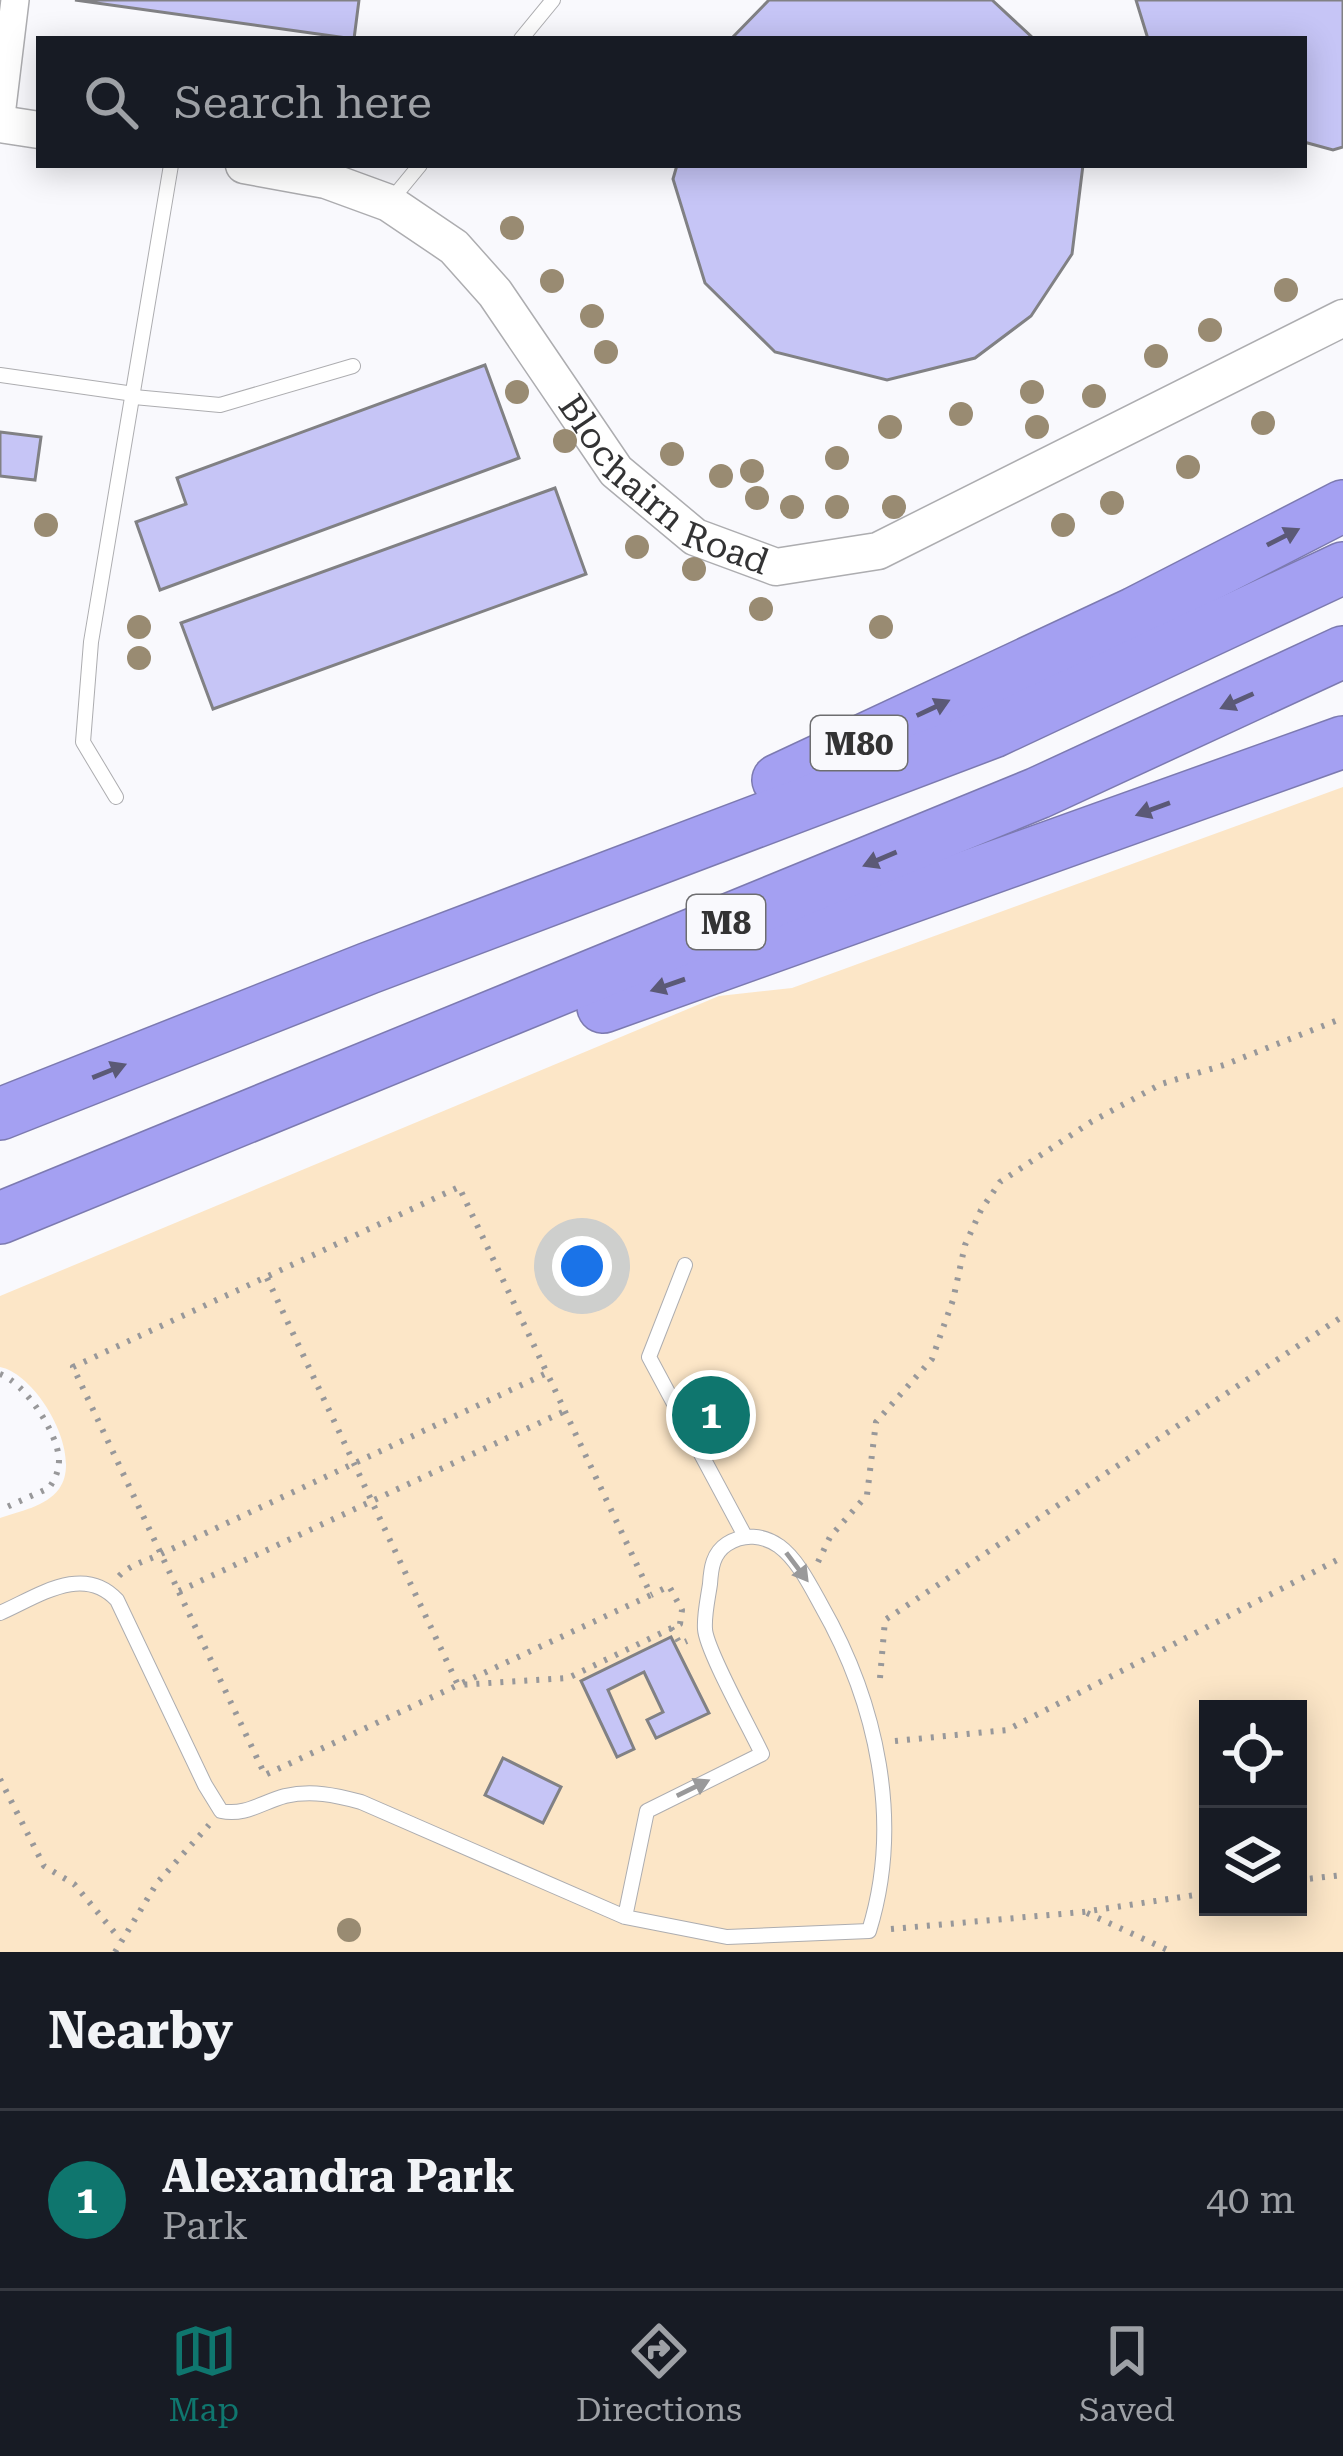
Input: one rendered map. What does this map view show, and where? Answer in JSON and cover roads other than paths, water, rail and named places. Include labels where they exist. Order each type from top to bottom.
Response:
[{"type":"highway","name":"M80","points":[[368,968],[1135,614],[1343,506]]},
{"type":"highway","name":"M8","points":[[0,1114],[368,968],[993,732],[1343,568]]},
{"type":"highway","name":"M8","points":[[0,1218],[1038,793],[1343,652]]},
{"type":"highway","points":[[102,1178],[767,951],[1343,742]]},
{"type":"street","points":[[14,0],[0,124],[36,130]]},
{"type":"street","name":"Blochairn Road","points":[[260,168],[326,180],[389,203],[454,247],[495,293],[616,471],[694,537],[776,567],[878,550],[1343,318]]},
{"type":"lane","points":[[523,36],[553,0]]},
{"type":"lane","points":[[116,796],[83,742],[91,642],[170,168]]},
{"type":"lane","points":[[389,203],[418,168]]},
{"type":"lane","points":[[0,375],[220,405],[353,366]]},
{"type":"lane","points":[[685,1265],[650,1358],[745,1536]]},
{"type":"lane","points":[[0,1613],[80,1581],[107,1589],[117,1600],[221,1811],[238,1814],[286,1796],[324,1792],[625,1917],[728,1937],[869,1931],[882,1889],[884,1795],[872,1700],[808,1581],[782,1548],[764,1538],[745,1536],[727,1544],[712,1566],[705,1633],[762,1754],[647,1811],[625,1917]]},
{"type":"place","name":"Alexandra Park","points":[[711,1415]]}]
